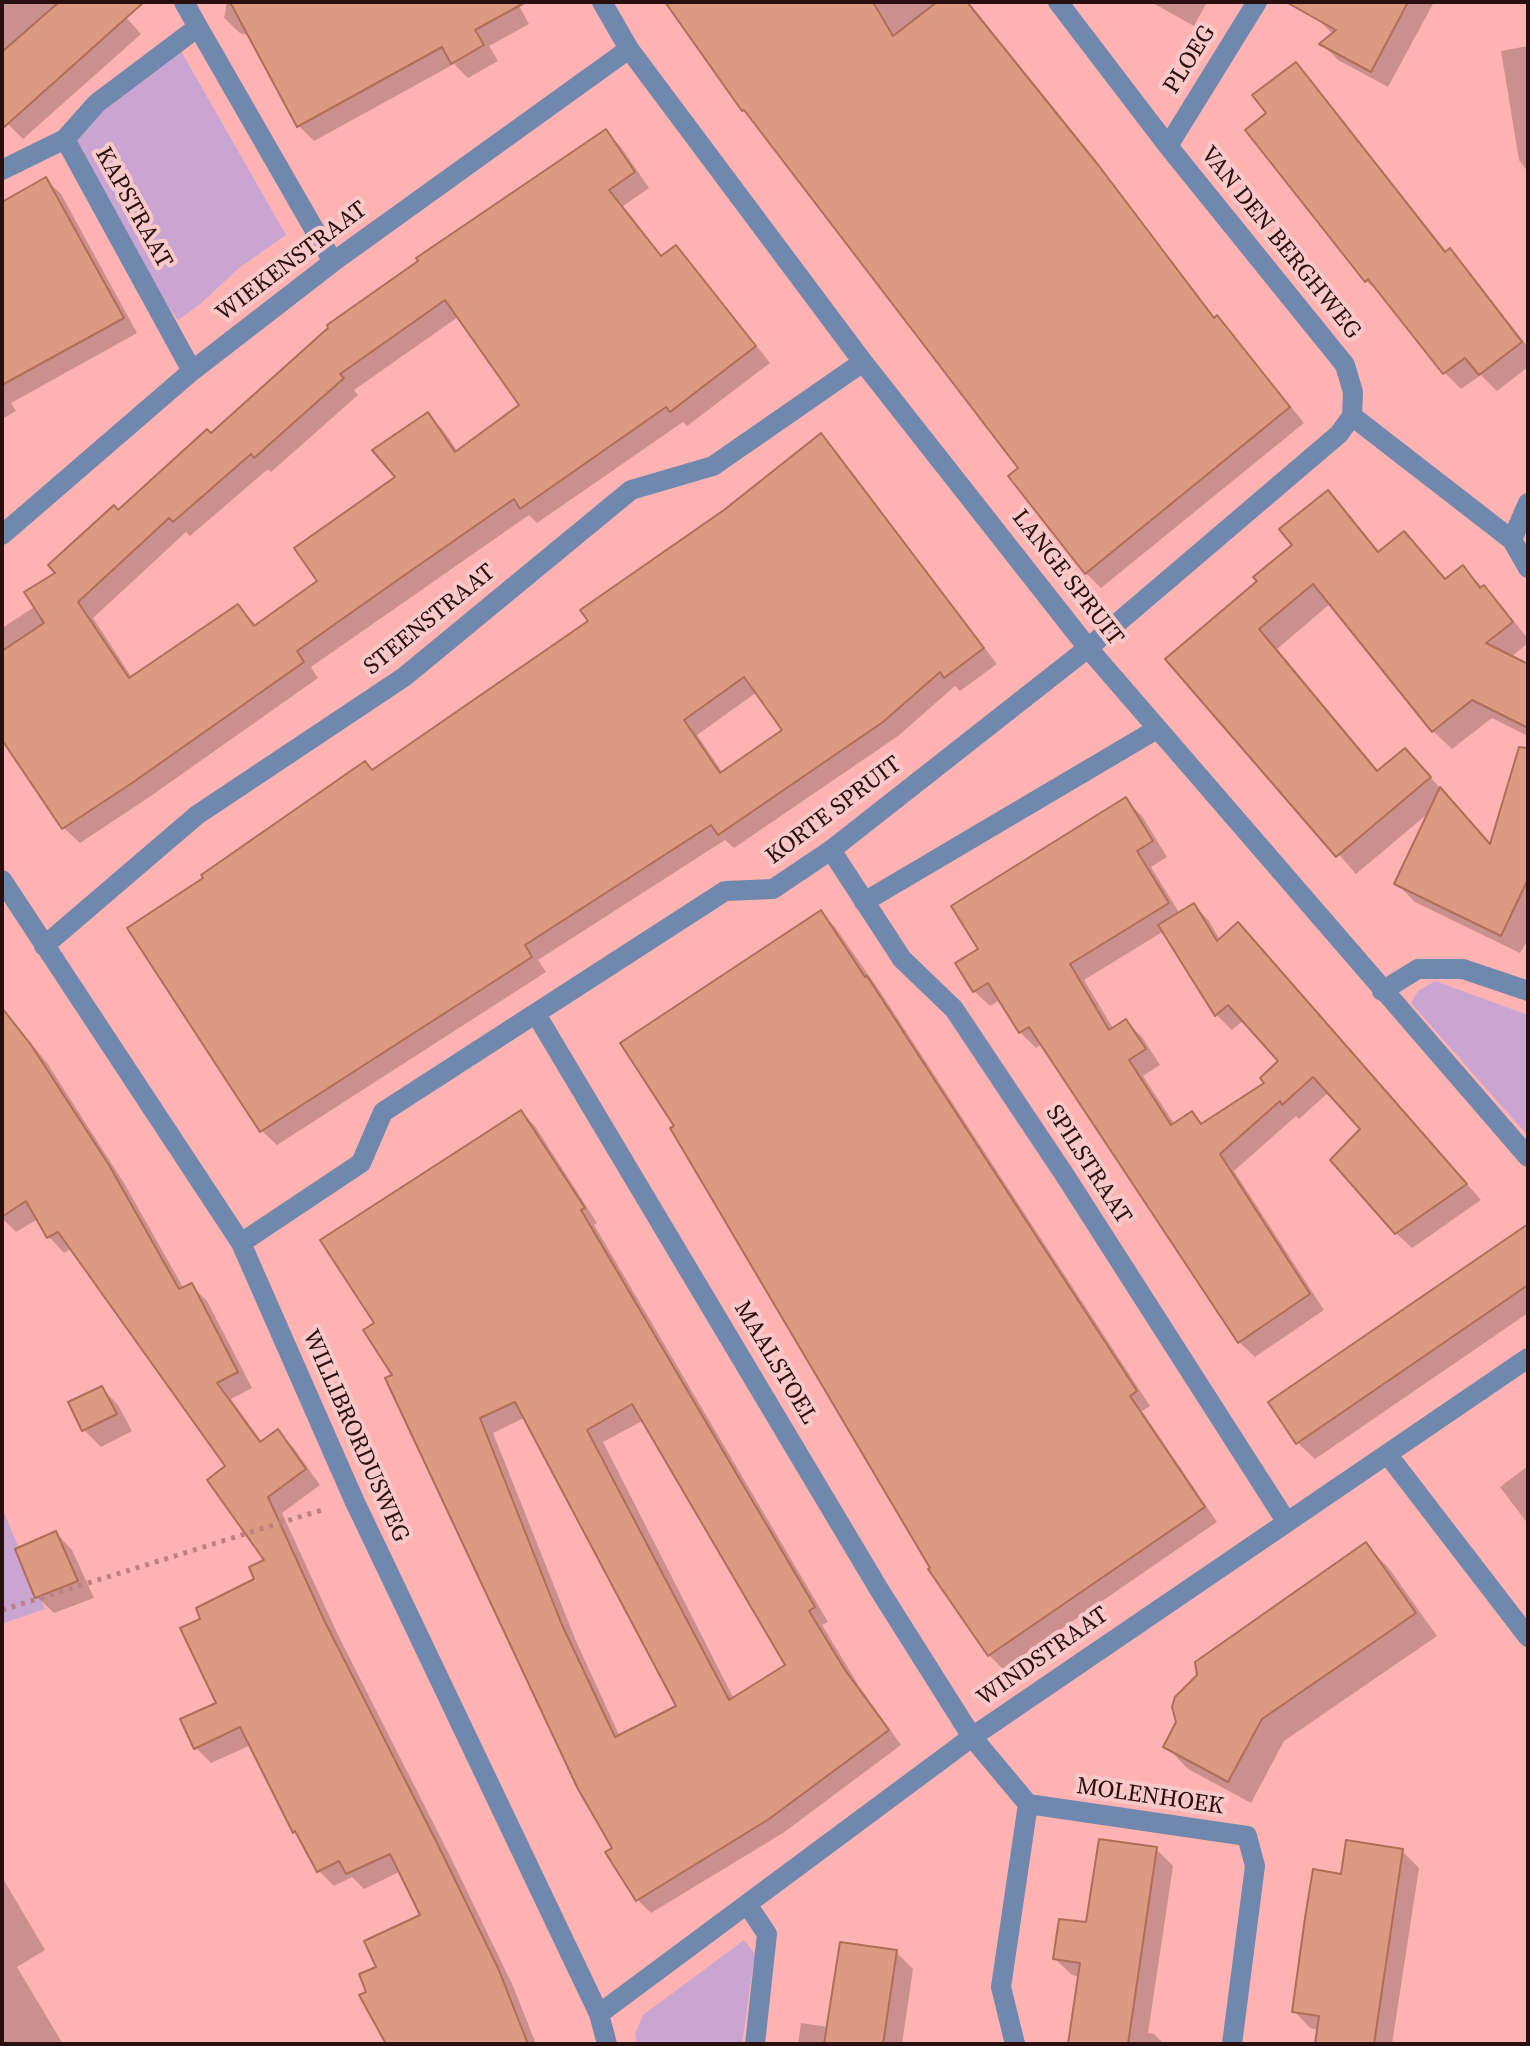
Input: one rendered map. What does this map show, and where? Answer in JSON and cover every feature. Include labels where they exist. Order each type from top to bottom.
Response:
[{"type":"street","points":[[184,2],[333,262]]},
{"type":"street","name":"LANGE SPRUIT","points":[[602,2],[629,49],[863,362],[1088,648],[1528,1157]]},
{"type":"street","name":"VAN DEN BERGHWEG","points":[[1058,2],[1168,146],[1345,365],[1353,392],[1352,416]]},
{"type":"street","name":"PLOEG","points":[[1168,146],[1257,2]]},
{"type":"street","name":"KAPSTRAAT","points":[[192,371],[65,139],[97,103],[198,27]]},
{"type":"street","name":"WIEKENSTRAAT","points":[[2,535],[192,371],[333,262],[629,49]]},
{"type":"street","points":[[2,170],[65,139]]},
{"type":"street","name":"STEENSTRAAT","points":[[44,946],[197,815],[404,677],[631,490],[713,466],[863,362]]},
{"type":"street","points":[[1352,416],[1512,540],[1528,568]]},
{"type":"street","name":"KORTE SPRUIT","points":[[241,1243],[361,1163],[383,1112],[725,891],[773,889],[831,850],[1088,648],[1339,434],[1352,416]]},
{"type":"street","points":[[1512,540],[1528,503]]},
{"type":"street","points":[[864,902],[1157,729]]},
{"type":"street","name":"SPILSTRAAT","points":[[831,850],[902,959],[954,1009],[1286,1521]]},
{"type":"street","name":"WILLIBRORDUSWEG","points":[[2,880],[241,1243],[354,1500],[599,2014],[607,2044]]},
{"type":"street","points":[[1382,991],[1418,969],[1463,969],[1528,991]]},
{"type":"street","name":"MAALSTOEL","points":[[536,1014],[880,1591],[972,1737]]},
{"type":"street","name":"WINDSTRAAT","points":[[599,2014],[972,1737],[1528,1358]]},
{"type":"street","points":[[1388,1455],[1528,1637]]},
{"type":"street","points":[[972,1737],[1028,1804],[1001,1987],[1015,2044]]},
{"type":"street","name":"MOLENHOEK","points":[[1028,1804],[1247,1836],[1255,1866],[1232,2044]]},
{"type":"street","points":[[747,1904],[767,1934],[755,2044]]},
{"type":"path","points":[[2,1610],[354,1500]]},
{"type":"shaded area","points":[[177,44],[286,235],[239,268],[178,320],[154,287],[72,139]]},
{"type":"shaded area","points":[[1435,981],[1528,1015],[1528,1136],[1411,1003],[1418,991]]},
{"type":"shaded area","points":[[2,1508],[45,1609],[2,1624]]},
{"type":"shaded area","points":[[744,1940],[755,1954],[742,2044],[637,2044],[635,2034],[643,2015]]},
{"type":"building","points":[[59,2],[144,2],[2,129],[2,52]]},
{"type":"building","points":[[230,2],[526,2],[475,30],[484,45],[451,64],[442,47],[297,127]]},
{"type":"building","points":[[665,2],[873,2],[893,36],[937,2],[967,2],[1099,166],[1214,318],[1217,315],[1290,407],[1085,574],[1008,476],[1018,468],[742,111]]},
{"type":"building","points":[[1286,2],[1408,2],[1371,72],[1319,44],[1336,30]]},
{"type":"building","points":[[1296,62],[1445,252],[1450,248],[1522,342],[1479,375],[1465,358],[1443,374],[1368,279],[1365,282],[1245,130],[1266,113],[1252,95]]},
{"type":"building","points":[[606,129],[635,172],[609,190],[661,256],[676,245],[756,346],[670,412],[666,407],[520,509],[514,499],[297,651],[304,662],[62,829],[2,740],[2,651],[44,623],[24,592],[55,573],[48,565],[114,505],[118,510],[207,429],[211,433],[328,328],[327,325],[418,261],[416,258]],"holes":[[[445,300],[519,405],[455,452],[428,412],[372,450],[395,477],[294,548],[317,581],[254,626],[238,604],[129,678],[78,602],[169,518],[173,522],[251,454],[254,458],[344,378],[340,374]]]},
{"type":"building","points":[[46,177],[124,318],[2,385],[2,202]]},
{"type":"building","points":[[821,433],[984,648],[944,678],[940,672],[883,722],[718,835],[711,825],[525,945],[532,957],[260,1132],[127,928],[203,878],[201,875],[365,761],[372,770],[588,621],[580,610],[724,510]],"holes":[[[744,677],[782,730],[720,773],[684,720]]]},
{"type":"building","points":[[1328,490],[1378,552],[1404,531],[1445,579],[1463,565],[1480,588],[1484,585],[1513,622],[1486,643],[1528,664],[1528,728],[1472,700],[1432,732],[1313,584],[1259,629],[1377,771],[1405,748],[1431,777],[1336,857],[1165,659],[1257,581],[1253,577],[1292,545],[1279,529]]},
{"type":"building","points":[[1519,747],[1528,748],[1528,879],[1501,936],[1394,884],[1440,787],[1490,844]]},
{"type":"building","points":[[1126,797],[1153,841],[1137,851],[1169,903],[1070,964],[1109,1030],[1126,1019],[1146,1049],[1129,1060],[1171,1125],[1192,1111],[1201,1124],[1264,1083],[1260,1078],[1278,1061],[1228,1005],[1215,1016],[1158,925],[1194,903],[1217,941],[1238,922],[1467,1184],[1395,1234],[1330,1160],[1360,1129],[1313,1077],[1282,1105],[1280,1101],[1220,1154],[1310,1294],[1238,1343],[1029,1027],[1019,1033],[988,983],[973,992],[955,963],[978,949],[951,906]]},
{"type":"building","points":[[821,910],[1137,1391],[1130,1396],[1205,1507],[988,1656],[928,1569],[670,1128],[674,1126],[620,1043]]},
{"type":"building","points":[[2,1008],[31,1045],[109,1165],[179,1289],[192,1283],[238,1372],[217,1383],[260,1442],[278,1429],[306,1469],[268,1497],[324,1620],[498,1968],[528,2044],[386,2044],[359,1995],[366,1992],[359,1974],[376,1967],[364,1941],[420,1915],[390,1854],[346,1874],[339,1861],[317,1872],[295,1831],[293,1833],[240,1727],[194,1749],[180,1719],[216,1703],[180,1628],[200,1619],[196,1608],[254,1579],[249,1567],[264,1560],[207,1480],[225,1466],[58,1232],[47,1238],[26,1201],[2,1217]]},
{"type":"building","points":[[521,1110],[585,1208],[581,1210],[815,1607],[809,1611],[845,1670],[889,1730],[769,1819],[636,1901],[605,1852],[612,1848],[578,1789],[385,1378],[392,1375],[363,1330],[374,1323],[320,1240]],"holes":[[[515,1402],[676,1706],[615,1737],[562,1625],[480,1418]],[[632,1404],[785,1665],[729,1700],[587,1430]]]},
{"type":"building","points":[[1528,1224],[1528,1285],[1296,1444],[1268,1402]]},
{"type":"building","points":[[102,1386],[117,1414],[82,1431],[68,1402]]},
{"type":"building","points":[[56,1531],[78,1581],[35,1598],[15,1549]]},
{"type":"building","points":[[1366,1542],[1416,1613],[1262,1719],[1228,1782],[1163,1747],[1176,1722],[1172,1707],[1175,1697],[1197,1675],[1195,1662]]},
{"type":"building","points":[[1099,1839],[1157,1847],[1128,2044],[1068,2044],[1080,1963],[1053,1959],[1059,1919],[1086,1922]]},
{"type":"building","points":[[1346,1840],[1403,1849],[1374,2044],[1315,2044],[1319,2016],[1292,2012],[1305,1918],[1313,1869],[1341,1874]]},
{"type":"building","points":[[840,1942],[897,1950],[883,2044],[824,2044]]}]
